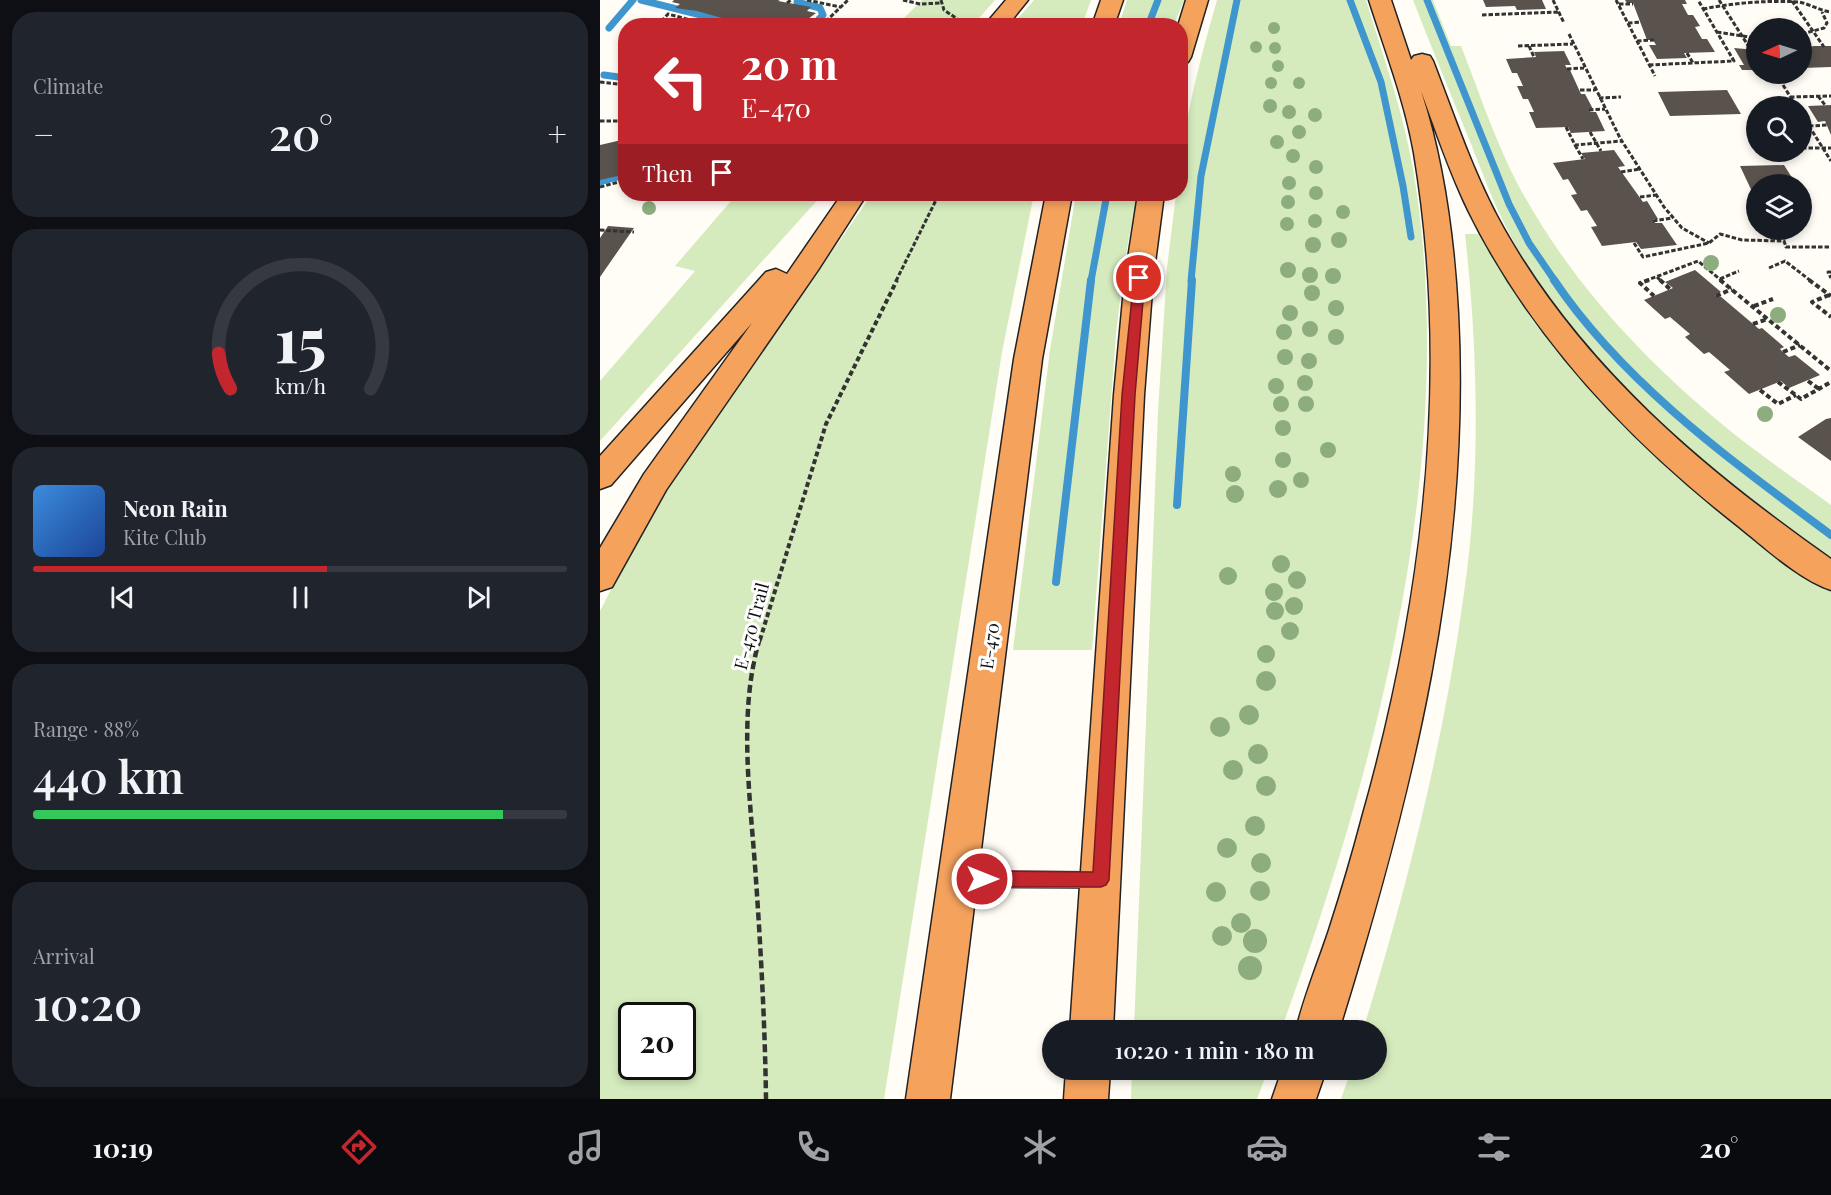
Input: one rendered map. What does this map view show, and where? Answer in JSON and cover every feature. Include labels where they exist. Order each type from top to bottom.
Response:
[{"type":"highway","points":[[1002,18],[1017,0]]},
{"type":"highway","points":[[1106,18],[1112,0]]},
{"type":"highway","points":[[1188,30],[1197,0]]},
{"type":"highway","points":[[1320,1020],[1395,769],[1417,665],[1436,544],[1446,437],[1447,360],[1444,271],[1427,160],[1413,101],[1380,0]]},
{"type":"highway","points":[[1399,0],[1459,159],[1482,212],[1516,272],[1547,319],[1605,389],[1655,439],[1744,513],[1831,577]]},
{"type":"highway","points":[[600,477],[847,201]]},
{"type":"highway","points":[[600,578],[655,482],[808,264],[848,201]]},
{"type":"highway","name":"E-470","points":[[928,1099],[1030,349],[1058,201]]},
{"type":"highway","points":[[1092,1020],[1129,395],[1139,278],[1150,201]]},
{"type":"highway","points":[[1086,1099],[1087,1080]]},
{"type":"highway","points":[[1293,1099],[1300,1080]]},
{"type":"lane","points":[[958,879],[1101,880]]},
{"type":"path","points":[[787,3],[791,0]]},
{"type":"path","points":[[807,0],[840,8]]},
{"type":"path","points":[[829,18],[849,0]]},
{"type":"path","points":[[903,0],[920,4],[941,2],[948,14],[955,18]]},
{"type":"path","points":[[1554,0],[1564,23]]},
{"type":"path","points":[[1616,0],[1655,76]]},
{"type":"path","points":[[1649,64],[1734,61],[1698,0]]},
{"type":"path","points":[[1719,0],[1746,42]]},
{"type":"path","points":[[1734,0],[1736,4]]},
{"type":"path","points":[[1703,9],[1753,1],[1792,1],[1815,7],[1822,12],[1827,24],[1814,32]]},
{"type":"path","points":[[1792,1],[1824,47]]},
{"type":"path","points":[[1618,4],[1633,4]]},
{"type":"path","points":[[1512,6],[1516,13]]},
{"type":"path","points":[[1482,15],[1532,11],[1559,12]]},
{"type":"path","points":[[1822,12],[1831,12]]},
{"type":"path","points":[[664,18],[668,14],[681,18]]},
{"type":"path","points":[[1628,22],[1641,22]]},
{"type":"path","points":[[1717,32],[1746,37]]},
{"type":"path","points":[[1569,34],[1622,141],[1656,195],[1672,218],[1688,232],[1709,243]]},
{"type":"path","points":[[1637,41],[1654,40]]},
{"type":"path","points":[[1550,45],[1552,51]]},
{"type":"path","points":[[1518,46],[1574,45]]},
{"type":"path","points":[[1529,46],[1534,57]]},
{"type":"path","points":[[1687,53],[1693,63]]},
{"type":"path","points":[[1668,59],[1671,64]]},
{"type":"path","points":[[1567,69],[1585,68]]},
{"type":"path","points":[[600,81],[618,84]]},
{"type":"path","points":[[1783,85],[1789,96]]},
{"type":"path","points":[[1580,90],[1595,90]]},
{"type":"path","points":[[1812,96],[1831,96]]},
{"type":"path","points":[[1818,96],[1824,105]]},
{"type":"path","points":[[1599,98],[1621,97]]},
{"type":"path","points":[[1589,110],[1605,109]]},
{"type":"path","points":[[600,122],[618,121]]},
{"type":"path","points":[[1812,126],[1827,125]]},
{"type":"path","points":[[1566,127],[1583,159]]},
{"type":"path","points":[[1812,131],[1831,161]]},
{"type":"path","points":[[1590,132],[1601,151]]},
{"type":"path","points":[[1575,145],[1622,141]]},
{"type":"path","points":[[1812,148],[1831,148]]},
{"type":"path","points":[[1621,172],[1640,169]]},
{"type":"path","points":[[600,187],[618,182]]},
{"type":"path","points":[[1640,197],[1656,195]]},
{"type":"path","name":"E-470 Trail","points":[[766,1099],[764,991],[748,757],[748,712],[752,665],[826,424],[936,201]]},
{"type":"path","points":[[1653,220],[1672,218]]},
{"type":"path","points":[[600,230],[634,232]]},
{"type":"path","points":[[1634,243],[1643,257],[1709,243],[1720,234],[1743,240],[1784,241],[1786,247],[1831,247]]},
{"type":"path","points":[[1659,248],[1662,253]]},
{"type":"path","points":[[1654,296],[1640,283],[1698,261],[1831,371]]},
{"type":"path","points":[[1769,268],[1785,261],[1830,296]]},
{"type":"path","points":[[1677,269],[1684,275]]},
{"type":"path","points":[[1720,279],[1739,271]]},
{"type":"path","points":[[1831,272],[1828,272],[1831,278]]},
{"type":"path","points":[[1657,277],[1670,290]]},
{"type":"path","points":[[1823,291],[1831,287]]},
{"type":"path","points":[[1716,296],[1732,289]]},
{"type":"path","points":[[1830,296],[1812,302],[1831,316]]},
{"type":"path","points":[[1754,307],[1773,299]]},
{"type":"path","points":[[1753,324],[1768,318]]},
{"type":"path","points":[[1783,352],[1800,345]]},
{"type":"path","points":[[1808,381],[1819,389]]},
{"type":"path","points":[[1778,382],[1801,399],[1831,382]]},
{"type":"path","points":[[1760,390],[1778,404],[1796,395]]},
{"type":"green space","points":[[922,0],[995,0],[979,18],[904,18]]},
{"type":"green space","points":[[1034,0],[1091,0],[1085,18],[1018,18]]},
{"type":"green space","points":[[1127,0],[1184,0],[1177,18],[1121,18]]},
{"type":"green space","points":[[1217,0],[1366,0],[1409,147],[1425,277],[1426,386],[1418,496],[1401,606],[1378,716],[1349,823],[1284,1020],[1134,1020],[1158,412],[1167,268],[1175,201],[1188,201],[1188,116]]},
{"type":"green space","points":[[1413,0],[1433,0],[1451,46],[1461,46],[1492,128],[1514,177],[1534,213],[1581,282],[1636,345],[1696,402],[1753,449],[1831,505],[1831,558],[1743,492],[1659,420],[1583,340],[1549,297],[1511,238],[1498,210]]},
{"type":"green space","points":[[731,201],[817,201],[600,441],[600,381],[695,271],[675,266]]},
{"type":"green space","points":[[867,201],[1033,201],[1002,352],[884,1099],[600,1099],[600,611],[640,534],[663,496]]},
{"type":"green space","points":[[1075,201],[1136,201],[1124,265],[1116,334],[1092,650],[1013,650],[1050,350]]},
{"type":"green space","points":[[1465,234],[1478,234],[1533,321],[1557,352],[1614,414],[1831,592],[1831,1099],[1341,1099],[1348,1080],[1387,1080],[1387,1020],[1366,1020],[1409,868],[1435,759],[1456,648],[1469,549],[1475,459],[1475,368]]},
{"type":"green space","points":[[1132,1080],[1264,1080],[1257,1099],[1131,1099]]},
{"type":"building","points":[[674,0],[780,0],[778,1],[811,7],[807,11],[816,13],[809,18],[722,18],[675,8],[680,4],[672,2]]},
{"type":"building","points":[[1483,0],[1542,0],[1546,9],[1517,10],[1515,6],[1486,7]]},
{"type":"building","points":[[1625,0],[1685,0],[1687,4],[1682,4],[1688,15],[1693,15],[1700,26],[1695,27],[1702,39],[1707,39],[1715,52],[1684,53],[1687,58],[1657,59],[1649,45],[1656,45],[1653,40],[1647,40],[1633,3],[1627,3]]},
{"type":"building","points":[[1812,46],[1831,46],[1831,67],[1812,68]]},
{"type":"building","points":[[1734,48],[1746,49],[1746,70],[1742,70],[1739,65],[1744,65]]},
{"type":"building","points":[[1564,51],[1571,65],[1565,65],[1570,70],[1581,94],[1585,94],[1593,109],[1589,109],[1590,112],[1596,112],[1605,131],[1571,133],[1568,127],[1536,128],[1529,112],[1534,112],[1528,99],[1523,99],[1517,86],[1523,86],[1517,73],[1512,73],[1506,59],[1536,57],[1534,52]]},
{"type":"building","points":[[1727,90],[1741,114],[1670,116],[1658,92]]},
{"type":"building","points":[[1831,105],[1831,135],[1825,121],[1818,122],[1812,112],[1812,106]]},
{"type":"building","points":[[618,141],[618,176],[600,180],[600,145]]},
{"type":"building","points":[[1614,150],[1625,166],[1618,167],[1643,202],[1647,201],[1658,219],[1653,219],[1655,223],[1662,223],[1677,245],[1641,249],[1636,242],[1602,246],[1591,227],[1597,226],[1587,210],[1581,211],[1571,195],[1577,194],[1568,179],[1563,180],[1553,163],[1585,159],[1581,153]]},
{"type":"building","points":[[1784,165],[1790,174],[1746,174],[1746,179],[1740,166]]},
{"type":"building","points":[[608,226],[634,228],[600,277],[600,238]]},
{"type":"building","points":[[1695,270],[1721,292],[1715,295],[1720,296],[1759,329],[1762,328],[1784,347],[1780,349],[1789,357],[1795,355],[1820,375],[1789,388],[1781,381],[1749,394],[1724,372],[1730,370],[1709,352],[1704,354],[1685,337],[1690,334],[1670,317],[1665,319],[1644,300],[1673,288],[1665,282]]},
{"type":"building","points":[[1831,418],[1831,461],[1798,437]]},
{"type":"waterway","points":[[609,28],[633,0]]},
{"type":"waterway","points":[[641,0],[713,18]]},
{"type":"waterway","points":[[1151,18],[1158,0]]},
{"type":"waterway","points":[[1191,281],[1201,176],[1237,0]]},
{"type":"waterway","points":[[1350,0],[1381,82],[1403,186],[1411,237]]},
{"type":"waterway","points":[[1427,0],[1509,204],[1529,243],[1555,281]]},
{"type":"waterway","points":[[797,2],[820,8],[823,15],[820,18]]},
{"type":"waterway","points":[[604,75],[618,77]]},
{"type":"waterway","points":[[600,182],[618,177]]},
{"type":"waterway","points":[[1091,281],[1106,201]]},
{"type":"waterway","points":[[1056,582],[1091,280]]},
{"type":"waterway","points":[[1177,505],[1192,280]]},
{"type":"waterway","points":[[1554,280],[1582,318],[1646,387],[1718,449],[1831,535]]},
{"type":"route","points":[[982,879],[1101,880],[1129,395],[1139,278]]}]
